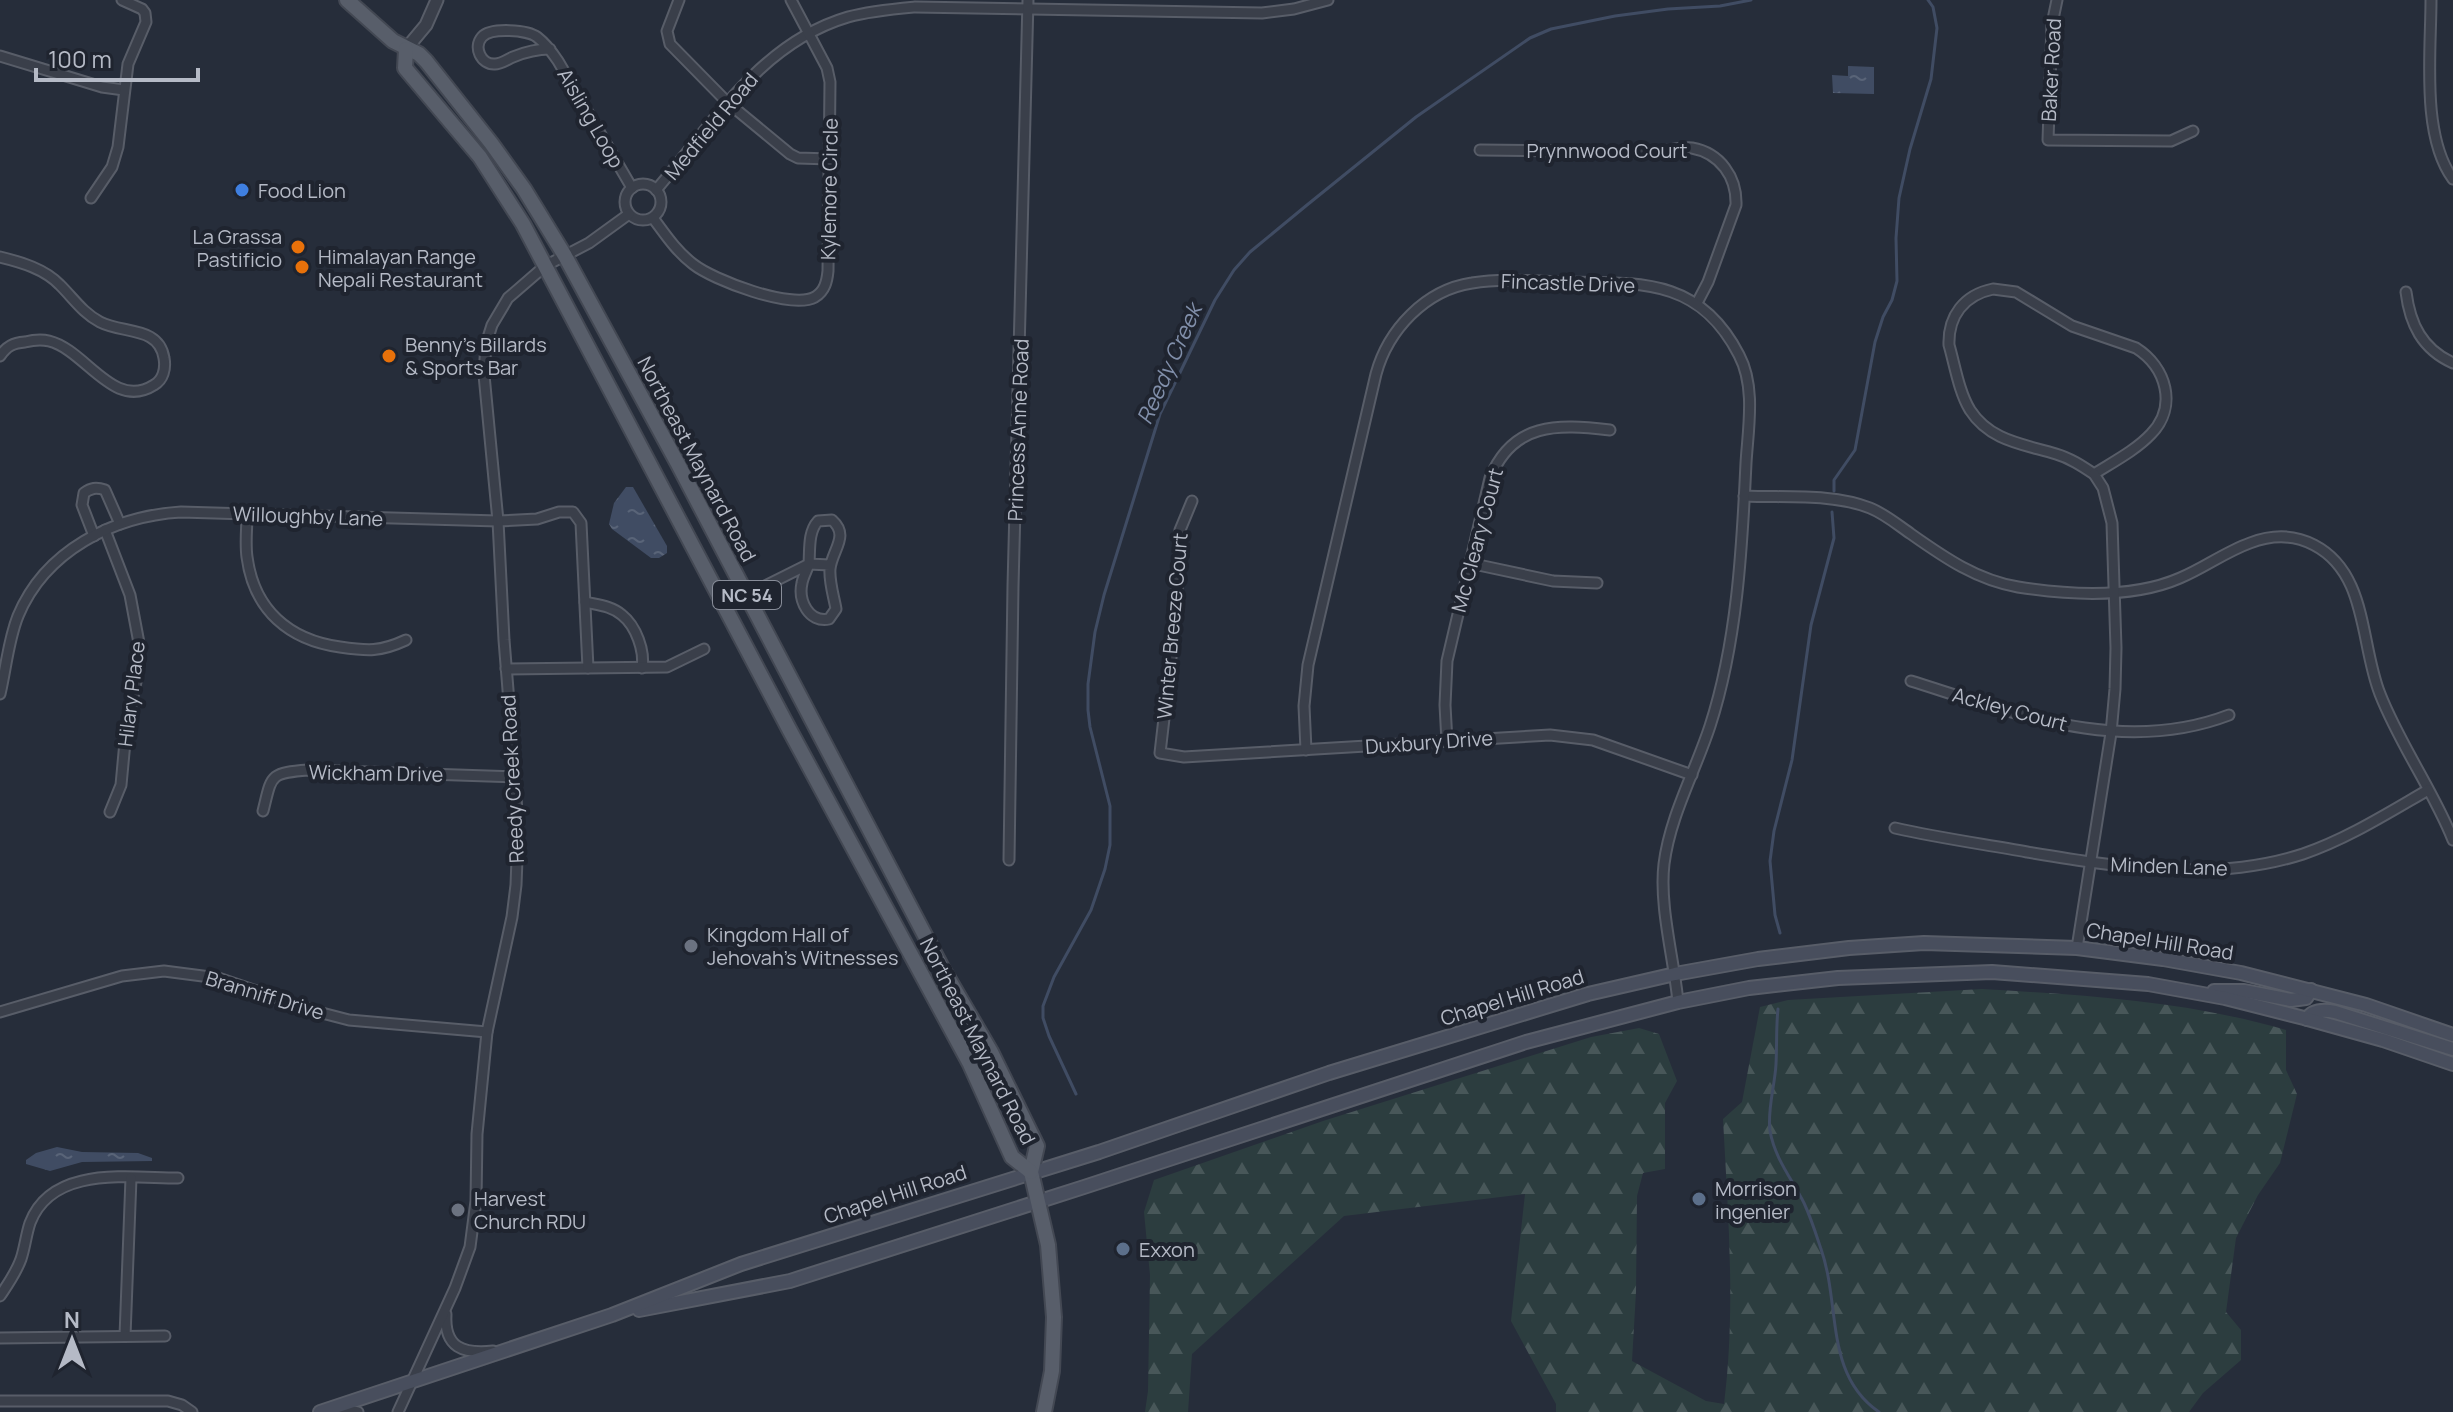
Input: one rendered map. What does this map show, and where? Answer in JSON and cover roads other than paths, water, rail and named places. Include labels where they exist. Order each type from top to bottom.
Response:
[{"type":"main road","name":"Northeast Maynard Road","points":[[347,0],[393,41],[426,61],[524,189],[565,256],[747,595],[824,747],[1011,1092],[1037,1146],[1031,1172],[1048,1245],[1054,1317],[1052,1371],[1044,1412]]},
{"type":"main road","name":"Northeast Maynard Road","points":[[406,49],[405,68],[480,157],[523,224],[970,1064],[1012,1157],[1031,1172]]},
{"type":"main road","name":"Chapel Hill Road","points":[[320,1412],[612,1315],[741,1264],[1099,1152],[1329,1073],[1588,994],[1758,959],[1924,943],[2077,948],[2202,966],[2311,990],[2453,1035]]},
{"type":"main road","name":"Chapel Hill Road","points":[[612,1315],[790,1281],[1526,1042],[1678,1002],[1784,983],[1992,972],[2148,984],[2225,998],[2307,1019],[2453,1064]]},
{"type":"main road","points":[[2183,991],[2244,991],[2297,1001],[2306,998],[2311,990]]},
{"type":"main road","points":[[2307,1019],[2320,1011],[2335,1012],[2453,1049]]},
{"type":"street","points":[[91,198],[112,167],[123,123],[128,64],[145,27],[146,17],[142,9],[122,0]]},
{"type":"street","points":[[406,49],[426,25],[437,0]]},
{"type":"street","points":[[679,0],[667,39],[727,102],[790,154],[798,158],[830,159]]},
{"type":"street","name":"Kylemore Circle","points":[[653,218],[682,255],[720,281],[800,300],[820,294],[827,281],[830,82],[827,68],[791,0]]},
{"type":"street","name":"Medfield Road","points":[[656,190],[727,102],[773,57],[809,33],[849,17],[879,10],[915,7],[1028,4],[1262,13],[1328,0]]},
{"type":"street","name":"Baker Road","points":[[2057,0],[2052,24],[2048,140],[2171,141],[2193,131]]},
{"type":"street","points":[[2431,0],[2433,127],[2440,157],[2453,179]]},
{"type":"street","name":"Princess Anne Road","points":[[1009,860],[1028,4]]},
{"type":"street","name":"Aisling Loop","points":[[550,49],[530,51],[495,64],[485,61],[479,54],[478,45],[487,33],[528,32],[550,49],[632,188]]},
{"type":"street","points":[[0,56],[102,87],[124,90]]},
{"type":"street","name":"Prynnwood Court","points":[[1480,150],[1659,152],[1683,148],[1703,151],[1718,160],[1733,181],[1736,205],[1697,303]]},
{"type":"street","name":"Medfield Road","points":[[632,188],[647,185],[656,190],[661,201],[653,218]]},
{"type":"street","points":[[632,188],[627,192],[624,203],[629,214],[638,220],[653,218]]},
{"type":"street","points":[[545,266],[589,243],[629,214]]},
{"type":"street","points":[[0,257],[49,275],[85,312],[110,327],[150,335],[164,357],[164,370],[160,381],[134,393],[111,384],[65,347],[50,341],[15,343],[5,347],[0,356]]},
{"type":"street","name":"Reedy Creek Road","points":[[398,1412],[465,1264],[473,1232],[479,1104],[487,1032],[512,917],[518,833],[498,521],[484,375],[486,344],[492,325],[508,298],[545,266]]},
{"type":"street","name":"Fincastle Drive","points":[[1306,750],[1304,706],[1308,665],[1376,374],[1393,333],[1432,298],[1455,287],[1487,281],[1623,283],[1665,289],[1697,303],[1716,320],[1742,359],[1749,401],[1733,618],[1724,670],[1710,725],[1673,826],[1664,864],[1664,903],[1678,1002]]},
{"type":"street","points":[[2077,948],[2111,733],[2116,648],[2109,504],[2094,474],[2065,457],[1995,435],[1968,407],[1949,345],[1954,317],[1966,301],[1993,289],[2016,292],[2072,326],[2136,348],[2157,368],[2166,386],[2166,407],[2160,423],[2147,438],[2094,474]]},
{"type":"street","points":[[2406,292],[2411,321],[2417,333],[2433,352],[2453,363]]},
{"type":"street","name":"Mc Cleary Court","points":[[1447,742],[1446,671],[1469,563],[1490,478],[1497,462],[1530,432],[1578,426],[1610,430]]},
{"type":"street","points":[[94,536],[82,505],[84,493],[90,489],[105,490],[120,524]]},
{"type":"street","points":[[1744,496],[1855,503],[1885,516],[1962,569],[2018,587],[2114,593],[2159,586],[2265,538],[2300,539],[2321,549],[2336,559],[2350,580],[2379,694],[2453,840]]},
{"type":"street","name":"Winter Breeze Court","points":[[1160,753],[1176,614],[1180,530],[1192,501]]},
{"type":"street","name":"Willoughby Lane","points":[[0,694],[3,667],[16,620],[35,584],[71,548],[105,530],[149,515],[247,514],[498,521],[573,512],[581,523],[585,602]]},
{"type":"street","points":[[247,514],[249,570],[262,600],[286,629],[318,643],[351,648],[385,649],[406,640]]},
{"type":"street","points":[[832,520],[840,530],[841,539],[830,565],[836,609],[829,619],[821,621],[811,617],[807,611],[801,586],[809,564],[811,533],[818,521],[832,520]]},
{"type":"street","name":"Hilary Place","points":[[105,530],[130,595],[139,643],[121,785],[110,812]]},
{"type":"street","points":[[1469,563],[1553,581],[1597,583]]},
{"type":"street","points":[[747,595],[809,564],[830,565]]},
{"type":"street","points":[[588,668],[585,602],[605,606],[624,615],[641,647],[642,668]]},
{"type":"street","points":[[506,669],[667,667],[704,649]]},
{"type":"street","name":"Ackley Court","points":[[1911,681],[2063,725],[2111,733],[2172,730],[2205,724],[2229,715]]},
{"type":"street","name":"Duxbury Drive","points":[[1160,753],[1184,757],[1550,735],[1613,746],[1692,775]]},
{"type":"street","name":"Wickham Drive","points":[[263,811],[274,776],[287,772],[308,770],[515,777]]},
{"type":"street","name":"Minden Lane","points":[[1895,828],[2142,869],[2255,866],[2328,844],[2428,790]]},
{"type":"street","name":"Branniff Drive","points":[[0,1012],[122,976],[164,971],[218,978],[349,1020],[487,1032]]},
{"type":"street","points":[[125,1336],[131,1178]]},
{"type":"street","points":[[1,1293],[18,1266],[31,1221],[47,1199],[62,1187],[77,1181],[178,1178]]},
{"type":"street","points":[[447,1307],[448,1335],[460,1349],[480,1352],[508,1350]]},
{"type":"street","points":[[0,1338],[165,1336]]},
{"type":"street","points":[[0,1401],[168,1401],[192,1412]]},
{"type":"street","points":[[336,1407],[358,1412]]},
{"type":"water","points":[[1848,66],[1874,67],[1874,94],[1833,93],[1832,75],[1848,76]]},
{"type":"water","points":[[626,487],[633,487],[667,546],[667,553],[659,558],[651,558],[609,524],[614,503]]},
{"type":"water","points":[[57,1147],[82,1152],[138,1153],[152,1158],[152,1161],[82,1162],[50,1171],[26,1164],[26,1160],[36,1153]]},
{"type":"waterway","name":"Reedy Creek","points":[[1076,1094],[1049,1036],[1043,1006],[1054,977],[1091,910],[1110,845],[1110,806],[1088,710],[1095,632],[1160,414],[1215,300],[1250,252],[1416,117],[1530,38],[1551,29],[1615,16],[1751,0]]},
{"type":"waterway","points":[[1834,491],[1834,480],[1855,450],[1875,342],[1897,281],[1899,198],[1931,79],[1937,28],[1933,7],[1928,0]]},
{"type":"waterway","points":[[1780,933],[1775,915],[1770,861],[1774,831],[1792,760],[1811,625],[1834,538],[1832,512]]},
{"type":"waterway","points":[[1778,1009],[1770,1115],[1772,1141],[1804,1203],[1821,1249],[1842,1359],[1850,1379],[1879,1412]]},
{"type":"place","name":"Food Lion","points":[[242,190]]},
{"type":"place","name":"La Grassa Pastificio","points":[[298,247]]},
{"type":"place","name":"Himalayan Range Nepali Restaurant","points":[[302,267]]},
{"type":"place","name":"Benny's Billards & Sports Bar","points":[[389,356]]},
{"type":"place","name":"Kingdom Hall of Jehovah’s Witnesses","points":[[691,946]]},
{"type":"place","name":"Morrison ingenier","points":[[1699,1199]]},
{"type":"place","name":"Harvest Church RDU","points":[[458,1210]]},
{"type":"place","name":"Exxon","points":[[1123,1249]]}]
